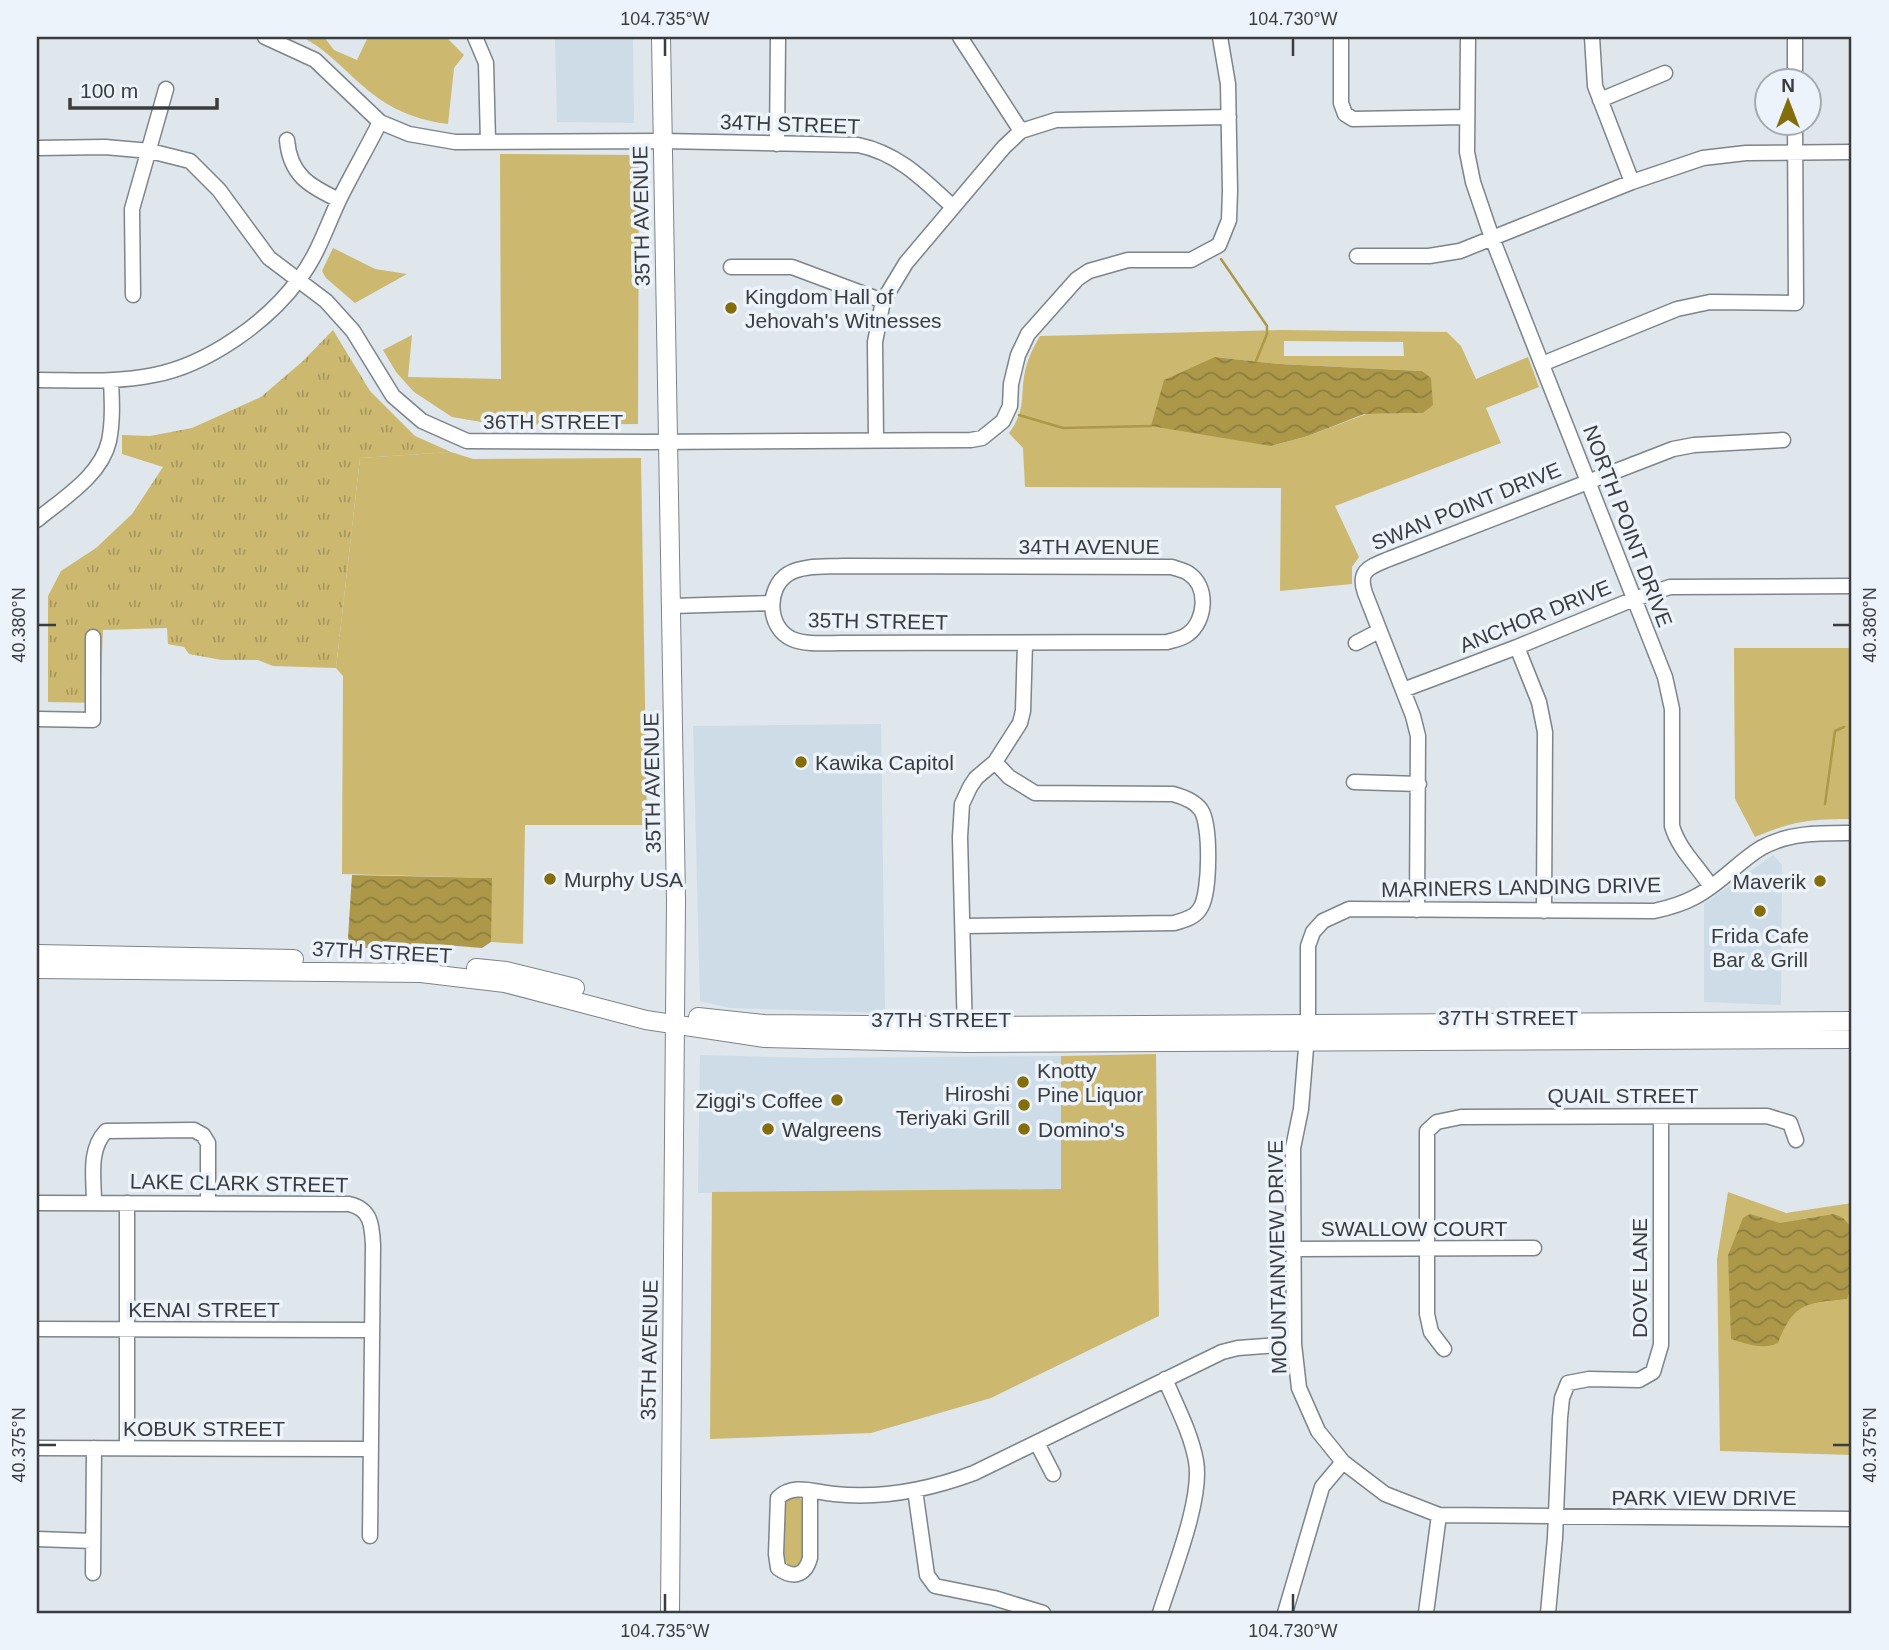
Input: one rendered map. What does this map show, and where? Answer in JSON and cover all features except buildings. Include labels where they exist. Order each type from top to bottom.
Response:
[{"type":"main road","name":"35TH AVENUE","points":[[661,37],[677,1020],[670,1613]]},
{"type":"main road","name":"37TH STREET","points":[[37,954],[420,962],[506,971],[677,1020],[765,1038],[1306,1032],[1852,1021]]},
{"type":"main road","name":"37TH STREET","points":[[37,969],[421,973],[505,983],[646,1020],[677,1020]]},
{"type":"main road","name":"37TH STREET","points":[[1306,1032],[1852,1039]]},
{"type":"street","points":[[37,380],[111,381],[156,375],[205,357],[239,338],[271,310],[299,279],[323,239],[339,200],[380,122],[315,60],[265,37]]},
{"type":"street","points":[[475,37],[486,63],[488,142]]},
{"type":"street","points":[[777,144],[778,37]]},
{"type":"street","points":[[960,37],[1021,131]]},
{"type":"street","points":[[667,442],[982,438],[1003,421],[1010,406],[1011,384],[1018,355],[1028,334],[1077,279],[1089,271],[1128,260],[1191,260],[1219,245],[1229,220],[1228,84],[1220,37]]},
{"type":"street","points":[[1341,37],[1341,103],[1345,114],[1353,119],[1466,117]]},
{"type":"street","name":"NORTH POINT DRIVE","points":[[1468,37],[1467,152],[1473,182],[1492,237],[1665,677],[1672,709],[1672,826],[1675,838],[1712,887]]},
{"type":"street","points":[[1592,37],[1593,77],[1632,182]]},
{"type":"street","points":[[1795,37],[1795,66]]},
{"type":"street","points":[[1600,100],[1665,73]]},
{"type":"street","points":[[133,295],[132,209],[166,89]]},
{"type":"street","points":[[876,440],[874,342],[883,301],[906,263],[1021,131],[1056,120],[1229,117]]},
{"type":"street","name":"34TH STREET","points":[[380,122],[409,134],[455,142],[845,144],[878,149],[904,163],[953,207]]},
{"type":"street","points":[[1542,364],[1677,309],[1696,304],[1796,303],[1795,136]]},
{"type":"street","points":[[287,140],[289,160],[300,175],[319,190],[339,200]]},
{"type":"street","name":"36TH STREET","points":[[37,148],[105,147],[150,151],[190,161],[219,190],[269,258],[326,301],[354,331],[393,396],[422,422],[467,441],[667,442]]},
{"type":"street","points":[[1357,256],[1444,255],[1632,182],[1703,158],[1725,154],[1852,152]]},
{"type":"street","points":[[732,267],[792,267],[883,301]]},
{"type":"street","points":[[37,520],[100,463],[108,443],[112,413],[111,381]]},
{"type":"street","name":"SWAN POINT DRIVE","points":[[1379,631],[1362,583],[1369,567],[1649,457],[1694,445],[1783,440]]},
{"type":"street","name":"34TH AVENUE","points":[[772,603],[775,589],[787,575],[808,568],[843,566],[1162,566],[1188,573],[1201,589],[1202,614],[1199,622],[1189,634],[1181,638],[1167,642],[1025,643]]},
{"type":"street","name":"ANCHOR DRIVE","points":[[1403,690],[1517,647],[1634,598],[1679,587],[1852,586]]},
{"type":"street","points":[[671,606],[772,603]]},
{"type":"street","name":"35TH STREET","points":[[772,603],[773,616],[780,630],[793,640],[805,642],[1025,643]]},
{"type":"street","points":[[1356,643],[1379,631],[1413,716],[1418,736],[1417,910]]},
{"type":"street","points":[[37,719],[93,720],[93,637]]},
{"type":"street","points":[[965,1034],[960,836],[962,807],[976,778],[995,762],[1015,732],[1023,711],[1025,643]]},
{"type":"street","points":[[1517,647],[1539,702],[1545,732],[1544,911]]},
{"type":"street","points":[[963,926],[1174,923],[1194,915],[1202,906],[1206,895],[1204,818],[1189,799],[1173,794],[1035,793],[1009,778],[995,762]]},
{"type":"street","points":[[1354,782],[1419,784]]},
{"type":"street","name":"MARINERS LANDING DRIVE","points":[[1306,1032],[1308,946],[1313,932],[1323,920],[1349,909],[1654,911],[1676,906],[1712,887],[1762,848],[1780,840],[1801,834],[1852,833]]},
{"type":"street","name":"MOUNTAINVIEW DRIVE","points":[[1306,1032],[1301,1110],[1293,1148],[1294,1344],[1299,1388],[1318,1431],[1343,1462],[1385,1493],[1439,1515],[1555,1518]]},
{"type":"street","name":"DOVE LANE","points":[[1548,1613],[1553,1574],[1560,1418],[1562,1398],[1568,1383],[1589,1380],[1639,1380],[1653,1372],[1661,1345],[1661,1116]]},
{"type":"street","name":"QUAIL STREET","points":[[1427,1249],[1427,1131],[1437,1122],[1461,1117],[1767,1116],[1790,1123],[1796,1140]]},
{"type":"street","points":[[94,1203],[94,1150],[97,1140],[106,1131],[194,1130],[203,1135],[208,1143],[208,1203]]},
{"type":"street","name":"LAKE CLARK STREET","points":[[37,1203],[349,1203],[366,1212],[372,1223],[370,1535]]},
{"type":"street","points":[[127,1203],[127,1448]]},
{"type":"street","name":"SWALLOW COURT","points":[[1295,1249],[1534,1248]]},
{"type":"street","points":[[1427,1249],[1427,1314],[1431,1332],[1444,1349]]},
{"type":"street","name":"KENAI STREET","points":[[37,1329],[372,1330]]},
{"type":"street","points":[[810,1491],[810,1558],[807,1568],[800,1574],[787,1575],[778,1568],[776,1561],[778,1498],[792,1488],[837,1495],[915,1490],[948,1483],[1230,1350],[1294,1344]]},
{"type":"street","points":[[1160,1613],[1194,1504],[1197,1484],[1196,1461],[1165,1379]]},
{"type":"street","points":[[1037,1443],[1053,1474]]},
{"type":"street","name":"KOBUK STREET","points":[[37,1448],[371,1449]]},
{"type":"street","points":[[93,1573],[94,1448]]},
{"type":"street","points":[[1285,1613],[1322,1487],[1343,1462]]},
{"type":"street","points":[[915,1490],[927,1575],[935,1586],[994,1598],[1043,1613]]},
{"type":"street","points":[[1426,1613],[1439,1515]]},
{"type":"street","name":"PARK VIEW DRIVE","points":[[1555,1518],[1852,1519]]},
{"type":"street","points":[[37,1539],[93,1541]]},
{"type":"shaded area","points":[[555,37],[633,37],[634,123],[557,122]]},
{"type":"shaded area","points":[[881,724],[885,1013],[730,1008],[700,1001],[693,726]]},
{"type":"shaded area","points":[[1773,855],[1782,865],[1781,1005],[1704,1002],[1704,904]]},
{"type":"shaded area","points":[[700,1055],[812,1058],[1061,1056],[1061,1189],[698,1193]]},
{"type":"green space","points":[[302,37],[324,37],[334,50],[357,60],[368,37],[448,39],[464,55],[454,68],[448,124],[412,116],[394,108],[368,91],[323,50]]},
{"type":"green space","points":[[500,154],[639,155],[638,424],[499,425],[452,417],[414,392],[396,372],[383,350],[412,335],[408,377],[501,379]]},
{"type":"green space","points":[[333,248],[375,269],[407,274],[355,303],[326,278],[322,271]]},
{"type":"green space","points":[[333,330],[370,391],[415,436],[451,452],[360,458],[336,668],[273,666],[258,660],[222,660],[189,654],[184,647],[168,644],[167,628],[103,630],[100,703],[48,702],[48,596],[61,571],[96,548],[132,514],[163,467],[122,454],[122,435],[150,436],[192,428],[261,397],[303,361]]},
{"type":"green space","points":[[1281,330],[1447,332],[1461,346],[1476,379],[1528,357],[1539,387],[1486,408],[1501,443],[1335,506],[1359,557],[1352,567],[1352,584],[1280,591],[1281,488],[1025,487],[1023,448],[1009,433],[1019,416],[1027,363],[1040,336]],"holes":[[[1284,341],[1403,342],[1404,356],[1284,356]],[[1215,357],[1280,364],[1422,371],[1423,413],[1366,414],[1308,436],[1271,446]]]},
{"type":"green space","points":[[451,452],[473,459],[641,458],[647,825],[525,825],[523,944],[491,942],[491,878],[342,874],[343,676],[336,668],[360,458]]},
{"type":"green space","points":[[1734,648],[1852,648],[1852,819],[1802,822],[1755,837],[1735,799]]},
{"type":"green space","points":[[1156,1054],[1159,1316],[991,1398],[871,1433],[710,1439],[712,1192],[1061,1189],[1061,1056]]},
{"type":"green space","points":[[1728,1192],[1786,1213],[1852,1203],[1852,1455],[1720,1451],[1717,1259]]},
{"type":"green space","points":[[797,1494],[804,1503],[804,1558],[799,1566],[790,1567],[782,1559],[783,1502],[786,1496]]},
{"type":"water","points":[[1215,357],[1280,364],[1422,371],[1431,378],[1433,405],[1423,413],[1364,414],[1308,436],[1271,446],[1151,426],[1164,380]]},
{"type":"water","points":[[352,875],[492,878],[491,942],[482,948],[445,945],[394,950],[352,947],[348,938]]},
{"type":"water","points":[[1750,1214],[1780,1223],[1834,1214],[1843,1218],[1852,1228],[1852,1285],[1847,1299],[1811,1304],[1803,1308],[1790,1320],[1778,1343],[1766,1346],[1754,1346],[1731,1339],[1728,1255],[1743,1218]]},
{"type":"waterway","points":[[1221,259],[1267,326],[1267,334],[1256,361]]},
{"type":"waterway","points":[[1019,415],[1063,428],[1151,426]]},
{"type":"waterway","points":[[1825,804],[1835,731],[1844,727]]},
{"type":"place","name":"Kingdom Hall of Jehovah's Witnesses","points":[[731,308]]},
{"type":"place","name":"Kawika Capitol","points":[[801,762]]},
{"type":"place","name":"Murphy USA","points":[[550,879]]},
{"type":"place","name":"Maverik","points":[[1820,881]]},
{"type":"place","name":"Frida Cafe Bar & Grill","points":[[1760,911]]},
{"type":"place","name":"Knotty Pine Liquor","points":[[1023,1082]]},
{"type":"place","name":"Ziggi's Coffee","points":[[837,1100]]},
{"type":"place","name":"Hiroshi Teriyaki Grill","points":[[1024,1105]]},
{"type":"place","name":"Walgreens","points":[[768,1129]]},
{"type":"place","name":"Domino's","points":[[1024,1129]]}]
